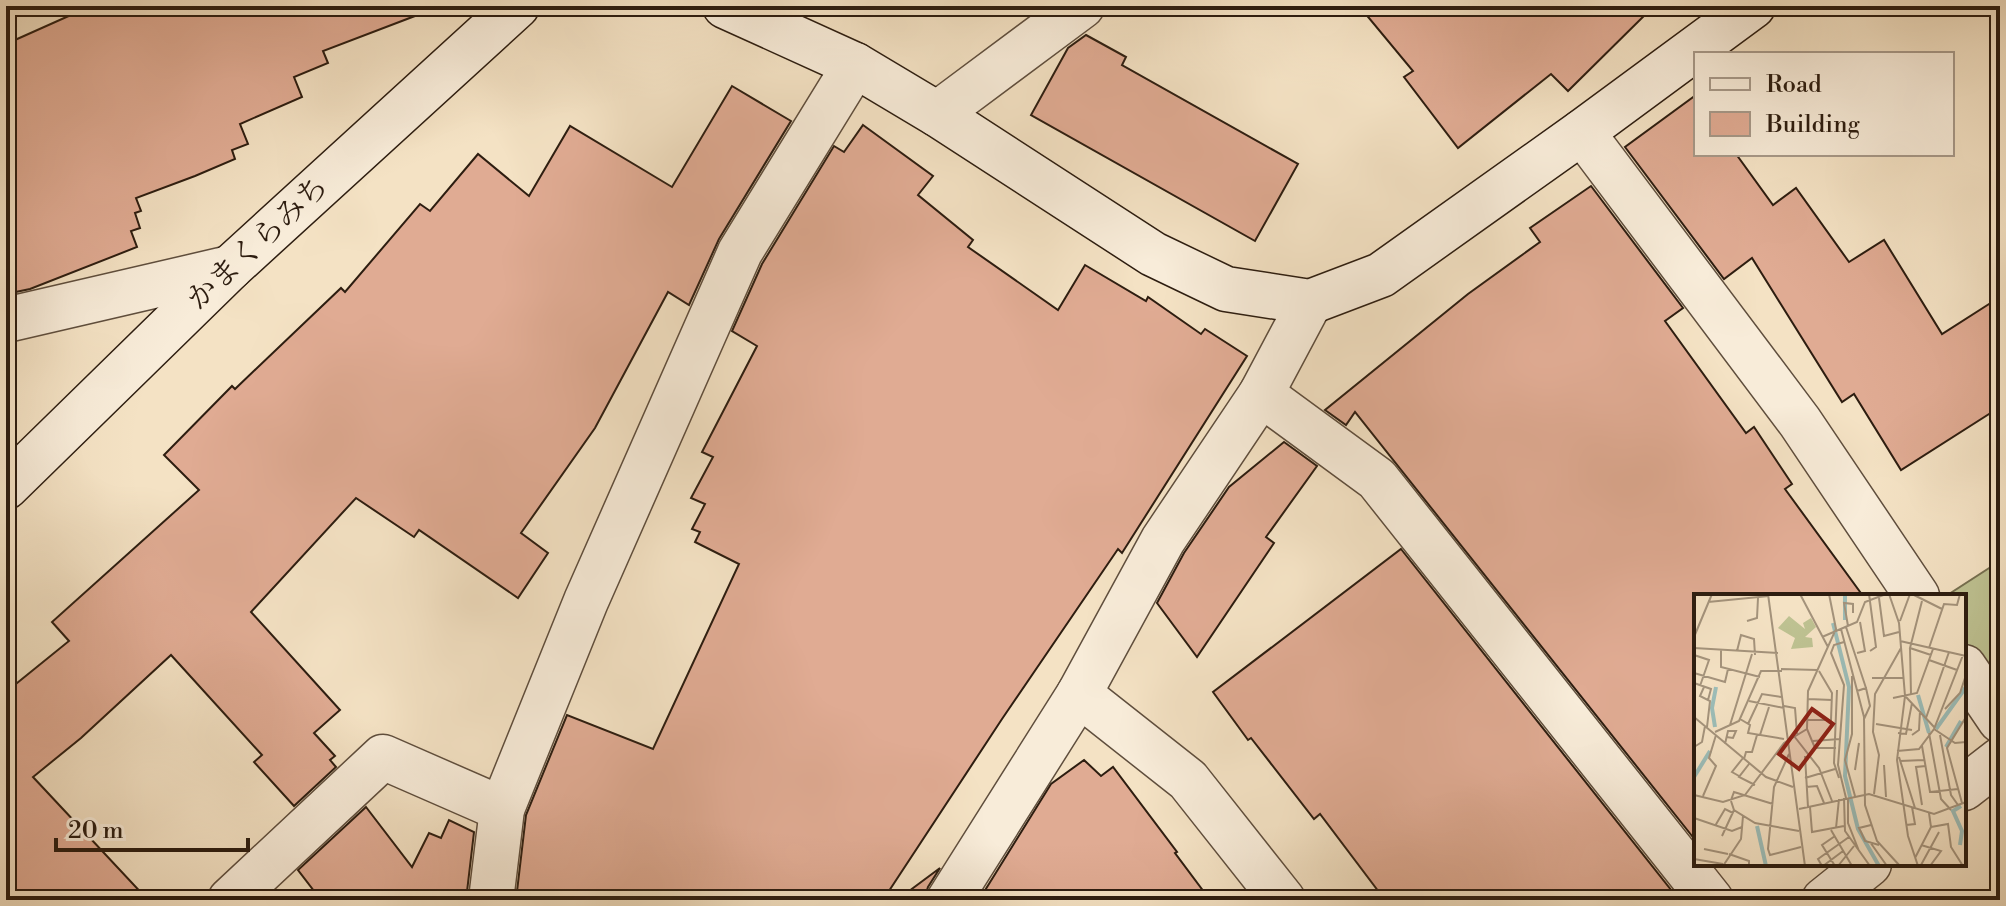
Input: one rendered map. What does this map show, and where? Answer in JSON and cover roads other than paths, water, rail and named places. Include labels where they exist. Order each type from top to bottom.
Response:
[{"type":"street","name":"かまくらみち","points":[[6,487],[230,268],[517,6]]},
{"type":"street","points":[[725,6],[855,65],[937,114],[1153,254],[1226,289],[1310,302],[1381,275],[1753,6]]},
{"type":"street","points":[[937,114],[1082,6]]},
{"type":"street","points":[[491,900],[502,809],[586,601],[740,252],[855,65]]},
{"type":"street","points":[[1582,132],[1800,422],[1916,594]]},
{"type":"street","points":[[6,320],[230,268]]},
{"type":"street","points":[[949,900],[1079,694],[1163,540],[1261,394],[1310,302]]},
{"type":"street","points":[[1261,394],[1377,479],[1711,900]]},
{"type":"street","points":[[1966,670],[2000,720]]},
{"type":"street","points":[[1079,694],[1188,780],[1283,900]]},
{"type":"street","points":[[230,900],[383,757],[502,809]]},
{"type":"street","points":[[1966,786],[2000,760]]},
{"type":"street","points":[[1824,900],[1866,866]]}]
